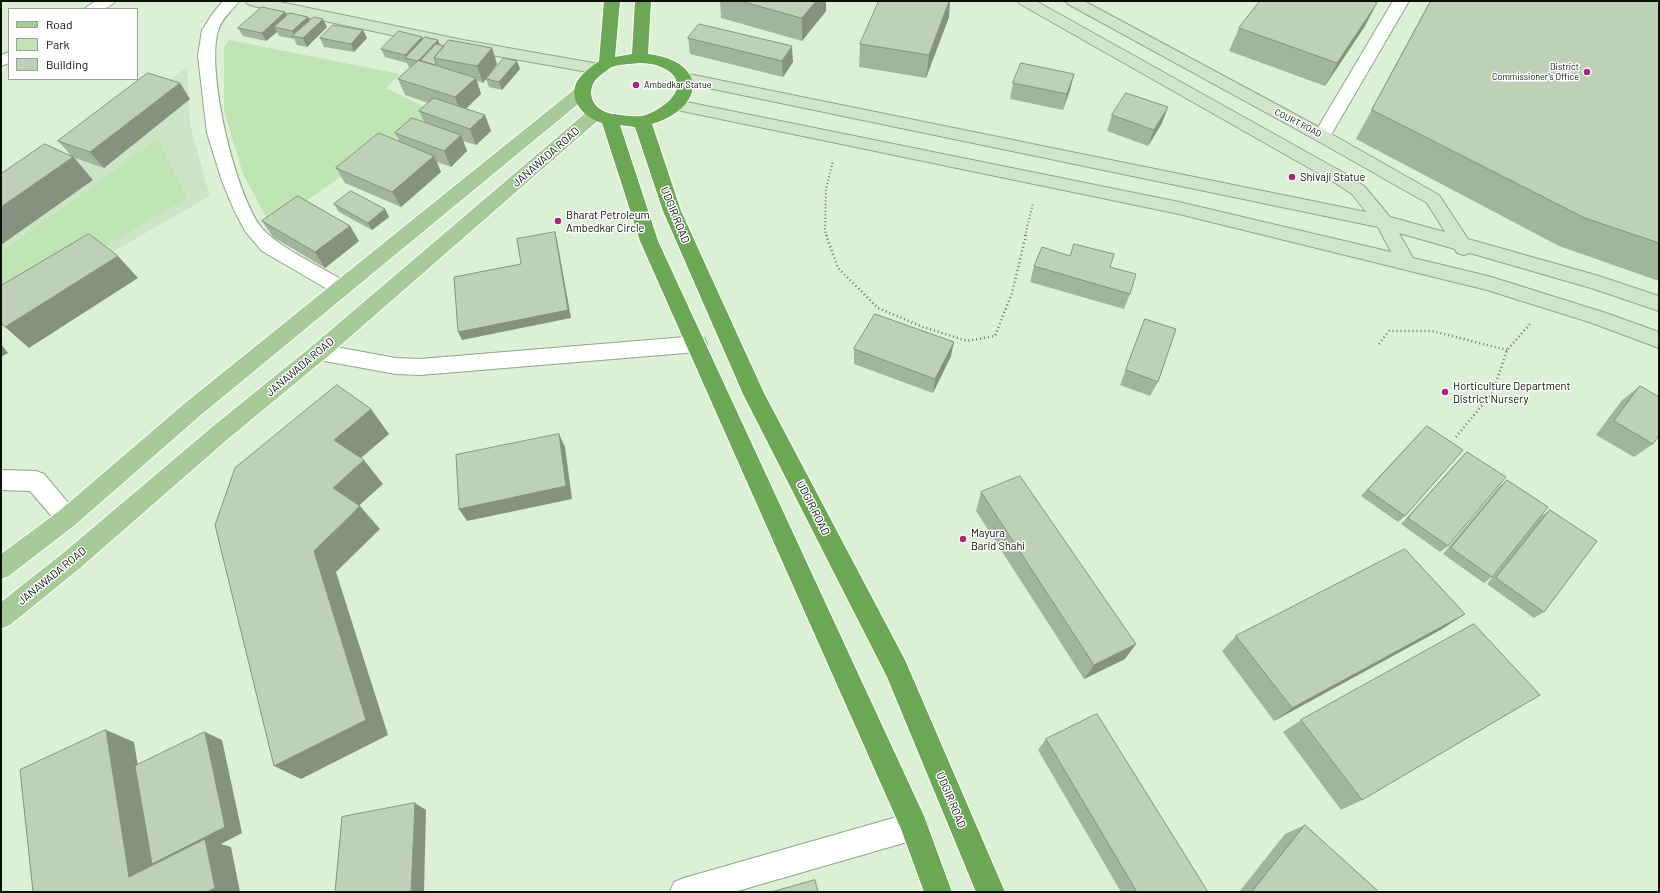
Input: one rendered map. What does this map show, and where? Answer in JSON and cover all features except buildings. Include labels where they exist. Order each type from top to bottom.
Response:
[{"type":"highway","points":[[603,66],[612,1]]},
{"type":"highway","points":[[640,58],[643,1]]},
{"type":"highway","points":[[640,58],[659,60],[675,67],[684,78],[685,92],[677,105],[662,115],[642,121],[603,117],[584,103],[582,92],[587,79],[603,66],[640,58]]},
{"type":"highway","points":[[603,117],[649,241],[914,826],[938,892]]},
{"type":"highway","name":"UDGIR ROAD","points":[[642,121],[672,211],[754,394],[896,670],[991,892]]},
{"type":"main road","points":[[253,1],[463,45],[603,66]]},
{"type":"main road","points":[[1025,1],[1338,177],[1358,190],[1384,222],[1407,264]]},
{"type":"main road","name":"COURT ROAD","points":[[1073,1],[1322,136],[1433,199],[1460,243],[1488,283]]},
{"type":"main road","points":[[684,78],[1384,222],[1599,283],[1659,304]]},
{"type":"main road","points":[[1,568],[67,518],[193,410],[582,92]]},
{"type":"main road","points":[[677,105],[1179,208],[1488,283],[1599,318],[1659,340]]},
{"type":"main road","name":"JANAWADA ROAD","points":[[1,618],[71,561],[220,433],[603,117]]},
{"type":"street","points":[[95,8],[107,1]]},
{"type":"street","points":[[231,1],[218,16],[210,30],[206,56],[216,133],[231,181],[243,210],[254,231],[269,246],[341,288]]},
{"type":"street","points":[[1322,136],[1401,1]]},
{"type":"street","points":[[319,352],[396,366],[420,367],[696,344]]},
{"type":"street","points":[[1,480],[36,481],[67,518]]},
{"type":"street","points":[[684,892],[914,826]]},
{"type":"path","points":[[840,138],[826,189],[825,230],[838,268],[878,308],[923,328],[967,341],[995,336],[1012,293],[1039,179]]},
{"type":"path","points":[[1456,437],[1493,392],[1507,350],[1549,302]]},
{"type":"path","points":[[1379,344],[1389,331],[1432,331],[1507,350]]},
{"type":"shaded area","points":[[187,67],[190,125],[210,196],[1,316],[1,205]]},
{"type":"green space","points":[[229,40],[400,74],[386,88],[435,112],[274,223],[269,223],[243,174],[224,111],[224,48]]},
{"type":"green space","points":[[158,139],[187,198],[3,306],[1,304],[1,252]]},
{"type":"place","name":"District Commissioner's Office","points":[[1587,72]]},
{"type":"place","name":"Ambedkar Statue","points":[[636,85]]},
{"type":"place","name":"Shivaji Statue","points":[[1292,177]]},
{"type":"place","name":"Bharat Petroleum Ambedkar Circle","points":[[558,221]]},
{"type":"place","name":"Horticulture Department District Nursery","points":[[1445,392]]},
{"type":"place","name":"Mayura Barid Shahi","points":[[963,539]]}]
